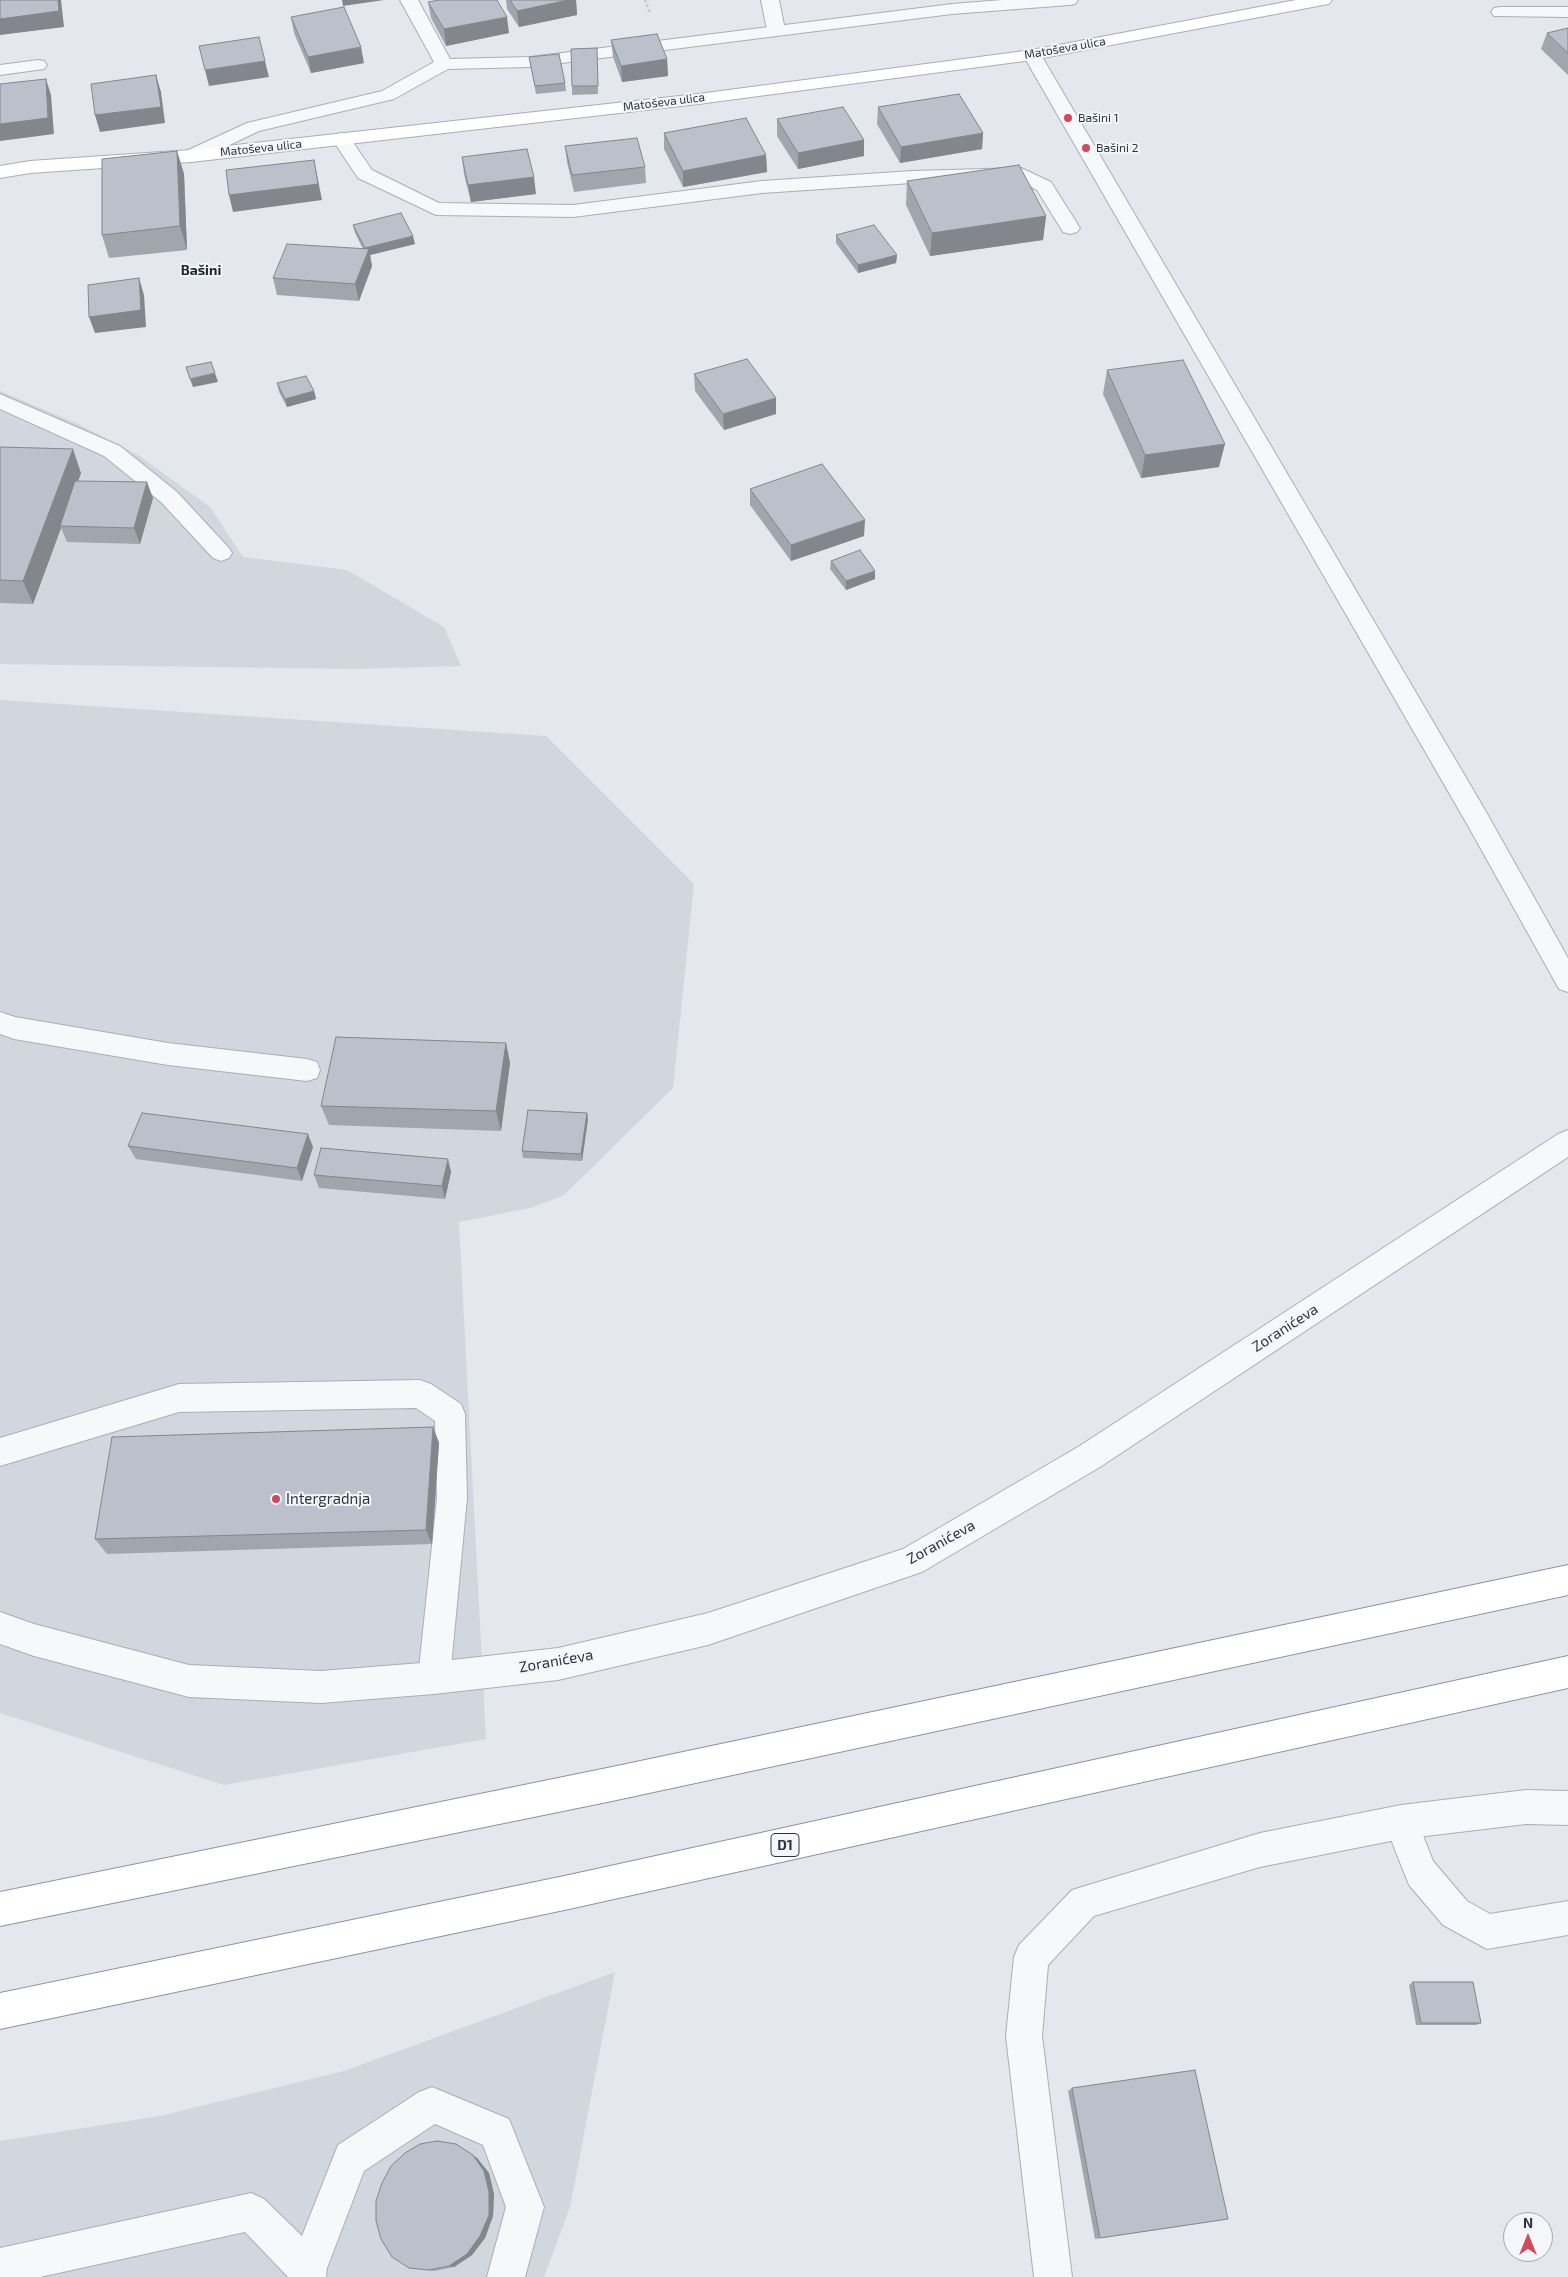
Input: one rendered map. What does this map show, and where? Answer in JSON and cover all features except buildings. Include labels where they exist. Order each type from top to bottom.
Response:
[{"type":"main road","name":"Matoševa ulica","points":[[0,172],[30,167],[191,156],[698,99],[1032,54],[1323,0]]},
{"type":"main road","points":[[0,1909],[612,1784],[1568,1580]]},
{"type":"main road","name":"D1","points":[[0,2011],[569,1892],[1568,1672]]},
{"type":"street","points":[[409,0],[444,64]]},
{"type":"street","points":[[770,0],[776,30]]},
{"type":"street","points":[[191,156],[253,127],[388,95],[444,64],[530,62],[952,9],[1069,0]]},
{"type":"street","points":[[1500,12],[1568,12]]},
{"type":"street","points":[[1032,54],[1476,817],[1568,982]]},
{"type":"street","points":[[0,70],[38,65]]},
{"type":"street","points":[[341,139],[365,174],[436,209],[573,211],[762,187],[912,177],[1021,174],[1044,186],[1070,228]]},
{"type":"street","points":[[0,401],[112,451],[169,497],[221,553]]},
{"type":"street","points":[[0,1023],[14,1028],[168,1054],[307,1070]]},
{"type":"street","name":"Zoranićeva","points":[[0,1628],[34,1640],[189,1681],[321,1687],[434,1678],[558,1664],[708,1628],[911,1561],[1089,1457],[1568,1142]]},
{"type":"street","points":[[0,1452],[179,1398],[420,1394],[450,1414],[452,1498],[434,1678]]},
{"type":"street","points":[[1054,2277],[1024,2036],[1031,1957],[1084,1902],[1260,1850],[1402,1822],[1526,1807],[1568,1808]]},
{"type":"street","points":[[1402,1822],[1421,1873],[1455,1913],[1487,1932],[1568,1918]]},
{"type":"street","points":[[0,2267],[251,2212],[308,2273],[351,2158],[432,2105],[496,2132],[525,2207],[506,2277]]},
{"type":"shaded area","points":[[0,391],[76,423],[138,455],[210,507],[243,557],[347,570],[444,627],[461,666],[354,669],[0,664]]},
{"type":"shaded area","points":[[0,700],[546,736],[694,884],[673,1088],[563,1196],[530,1208],[459,1222],[486,1739],[224,1785],[0,1713]]},
{"type":"shaded area","points":[[615,1972],[570,2207],[544,2277],[0,2277],[0,2141],[160,2116],[344,2071]]},
{"type":"place","name":"Bašini 1","points":[[1068,118]]},
{"type":"place","name":"Bašini 2","points":[[1086,148]]},
{"type":"place","name":"Intergradnja","points":[[276,1499]]},
{"type":"district","name":"Bašini","points":[[201,270]]}]
